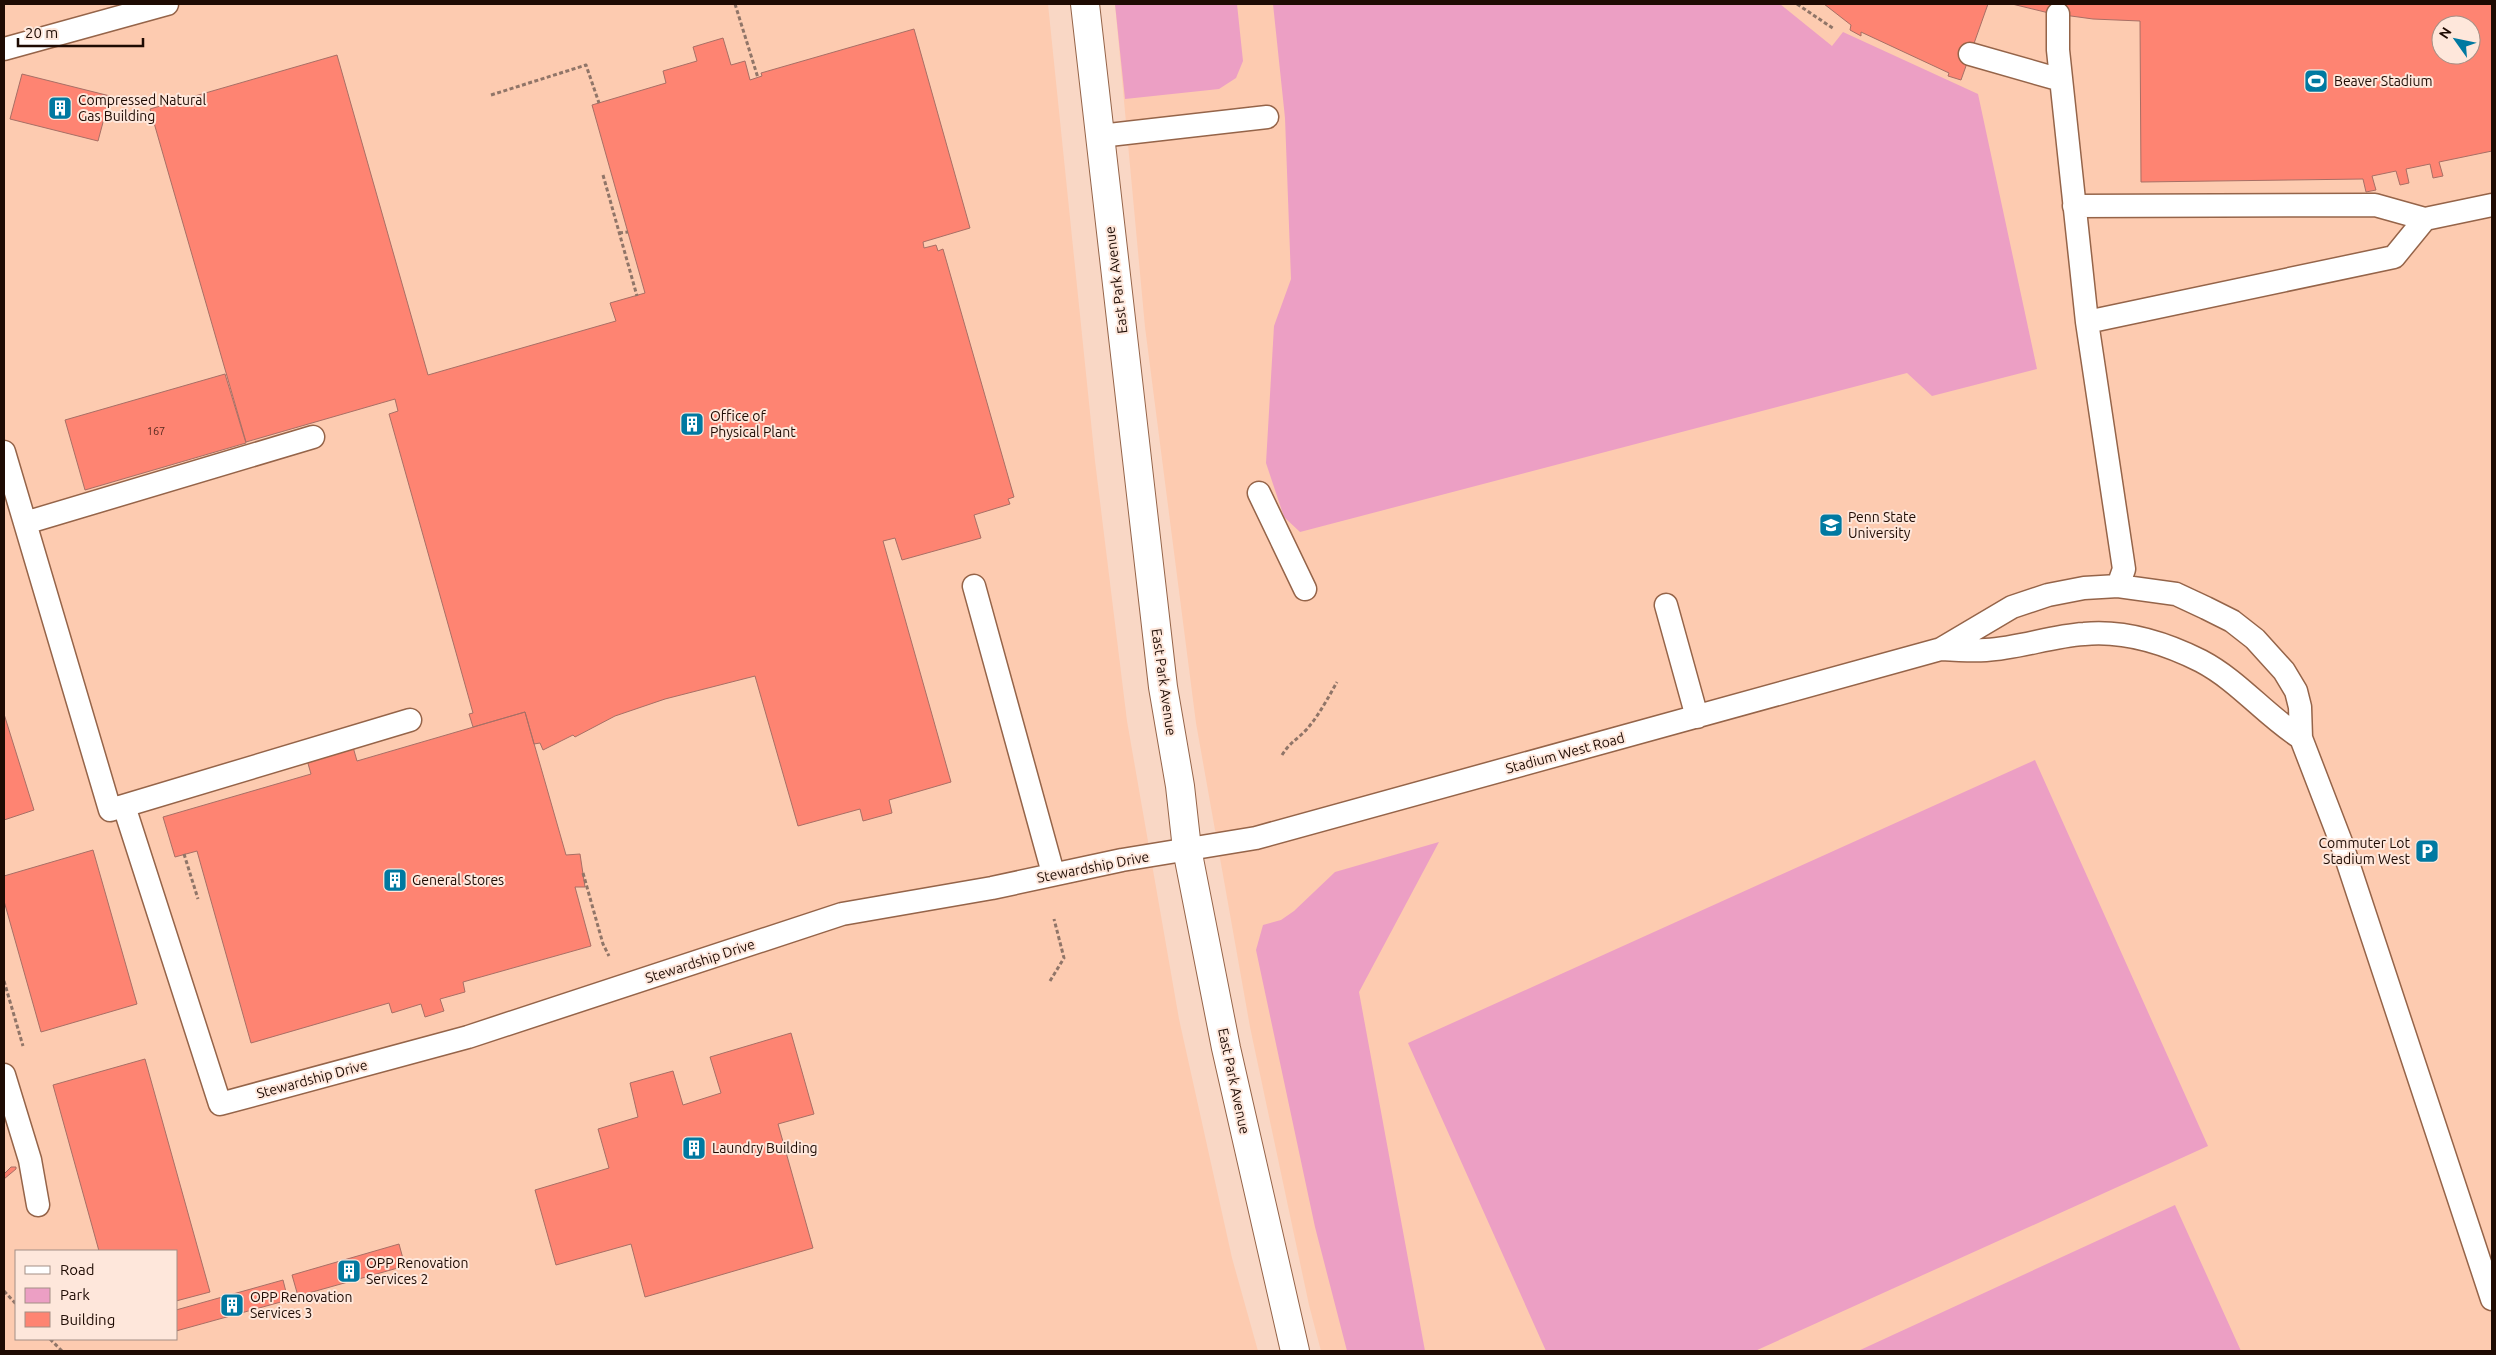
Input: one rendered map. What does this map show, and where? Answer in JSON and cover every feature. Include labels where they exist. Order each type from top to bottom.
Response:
[{"type":"main road","name":"East Park Avenue","points":[[1085,4],[1163,687],[1180,786],[1187,849],[1226,1048],[1295,1351]]},
{"type":"lane","points":[[4,49],[167,4]]},
{"type":"lane","points":[[2058,14],[2058,50],[2087,322],[2124,569],[2118,586]]},
{"type":"lane","points":[[1970,54],[2061,80]]},
{"type":"lane","points":[[1100,136],[1267,118]]},
{"type":"lane","points":[[2074,206],[2374,205],[2426,219],[2492,205]]},
{"type":"lane","points":[[2087,322],[2394,256],[2426,219]]},
{"type":"lane","points":[[25,523],[313,437]]},
{"type":"lane","points":[[4,452],[110,810],[410,720]]},
{"type":"lane","points":[[1259,493],[1305,589]]},
{"type":"lane","points":[[974,586],[1053,873]]},
{"type":"lane","points":[[1941,649],[2012,608],[2048,595],[2084,588],[2118,586],[2176,594],[2232,621],[2255,638],[2284,671],[2296,691],[2300,707],[2301,738],[2341,842],[2492,1299]]},
{"type":"lane","points":[[1666,605],[1697,717]]},
{"type":"lane","points":[[1941,649],[1986,650],[2084,634],[2117,634],[2148,639],[2203,662],[2232,682],[2278,724],[2301,738]]},
{"type":"lane","name":"Stadium West Road","points":[[1187,849],[1256,838],[1941,649]]},
{"type":"lane","name":"Stewardship Drive","points":[[124,806],[220,1104],[468,1038],[842,914],[992,888],[1053,873],[1187,849]]},
{"type":"lane","points":[[4,1075],[30,1160],[38,1205]]},
{"type":"path","points":[[735,4],[758,78]]},
{"type":"path","points":[[1797,4],[1834,29]]},
{"type":"path","points":[[491,95],[586,65],[599,103]]},
{"type":"path","points":[[603,175],[637,296]]},
{"type":"path","points":[[619,233],[628,232]]},
{"type":"path","points":[[1282,755],[1291,741],[1306,730],[1321,711],[1337,682]]},
{"type":"path","points":[[184,854],[198,899]]},
{"type":"path","points":[[583,873],[603,944],[625,985]]},
{"type":"path","points":[[1050,981],[1064,958],[1054,919]]},
{"type":"path","points":[[4,1291],[15,1303]]},
{"type":"path","points":[[51,1340],[62,1351]]},
{"type":"shaded area","points":[[4,4],[1048,4],[1095,461],[1127,721],[1179,1019],[1232,1258],[1258,1351],[4,1351]]},
{"type":"shaded area","name":"Penn State University","points":[[1115,4],[2492,4],[2492,1351],[1321,1351],[1309,1305],[1250,1027],[1196,723],[1145,327]]},
{"type":"green space","points":[[1115,4],[1237,4],[1243,61],[1236,78],[1219,89],[1125,99]]},
{"type":"green space","points":[[1273,4],[1780,4],[1832,46],[1843,32],[1978,94],[2037,369],[1932,396],[1907,373],[1300,532],[1284,517],[1266,463],[1274,326],[1291,279],[1285,118]]},
{"type":"green space","points":[[2035,760],[2208,1146],[1755,1351],[1546,1351],[1408,1043]]},
{"type":"green space","points":[[1439,842],[1359,992],[1425,1351],[1347,1351],[1315,1227],[1256,950],[1263,925],[1281,920],[1294,911],[1335,872]]},
{"type":"green space","points":[[2175,1205],[2241,1351],[1858,1351]]},
{"type":"building","points":[[1824,4],[1988,4],[1961,80],[1948,76],[1949,73],[1861,32],[1861,36],[1850,30],[1851,25]]},
{"type":"building","name":"Beaver Stadium","points":[[2012,4],[2492,4],[2492,151],[2439,162],[2443,176],[2433,178],[2430,164],[2406,169],[2409,183],[2400,185],[2396,171],[2372,176],[2376,190],[2366,192],[2363,179],[2141,182],[2140,21],[2093,19],[2049,13]]},
{"type":"building","name":"Office of Physical Plant","points":[[914,29],[970,228],[923,242],[924,248],[936,245],[938,251],[943,249],[1014,497],[1008,499],[1010,504],[974,515],[981,538],[902,560],[895,538],[883,541],[951,782],[889,800],[892,813],[863,821],[860,809],[798,826],[755,676],[665,699],[615,716],[575,737],[573,735],[543,750],[540,743],[534,744],[525,712],[473,727],[469,714],[473,713],[389,414],[398,411],[395,399],[246,442],[150,109],[337,55],[428,375],[616,321],[610,303],[645,293],[592,105],[666,83],[663,71],[697,61],[693,47],[723,38],[731,65],[745,61],[750,80],[762,76],[761,73]]},
{"type":"building","name":"Compressed Natural Gas Building","points":[[22,74],[110,96],[98,141],[10,119]]},
{"type":"building","points":[[225,374],[246,443],[85,490],[65,420]]},
{"type":"building","name":"General Stores","points":[[525,712],[566,855],[580,854],[585,887],[575,887],[591,946],[463,982],[465,992],[440,999],[444,1011],[425,1017],[421,1004],[392,1013],[389,1003],[251,1043],[197,851],[175,857],[163,817],[311,774],[307,760],[353,747],[357,761]]},
{"type":"building","points":[[4,714],[34,810],[4,820]]},
{"type":"building","points":[[93,850],[137,1004],[41,1032],[4,901],[4,876]]},
{"type":"building","name":"Laundry Building","points":[[791,1033],[814,1114],[778,1124],[813,1248],[645,1297],[631,1244],[556,1265],[535,1190],[609,1168],[598,1129],[638,1117],[630,1083],[673,1071],[683,1105],[721,1093],[710,1057]]},
{"type":"building","points":[[145,1059],[210,1292],[178,1300],[178,1250],[99,1250],[53,1085]]},
{"type":"building","points":[[11,1167],[16,1167],[16,1169],[4,1179],[4,1174]]},
{"type":"building","name":"OPP Renovation Services 2","points":[[399,1244],[405,1266],[298,1296],[292,1275]]},
{"type":"building","name":"OPP Renovation Services 3","points":[[283,1280],[288,1300],[178,1330],[178,1309]]},
{"type":"place","name":"Beaver Stadium","points":[[2316,81]]},
{"type":"place","name":"Compressed Natural Gas Building","points":[[60,108]]},
{"type":"place","name":"Office of Physical Plant","points":[[692,424]]},
{"type":"place","name":"Penn State University","points":[[1831,525]]},
{"type":"place","name":"Commuter Lot Stadium West","points":[[2427,851]]},
{"type":"place","name":"General Stores","points":[[395,880]]},
{"type":"place","name":"Laundry Building","points":[[694,1148]]},
{"type":"place","name":"OPP Renovation Services 2","points":[[349,1271]]},
{"type":"place","name":"OPP Renovation Services 3","points":[[232,1305]]}]
